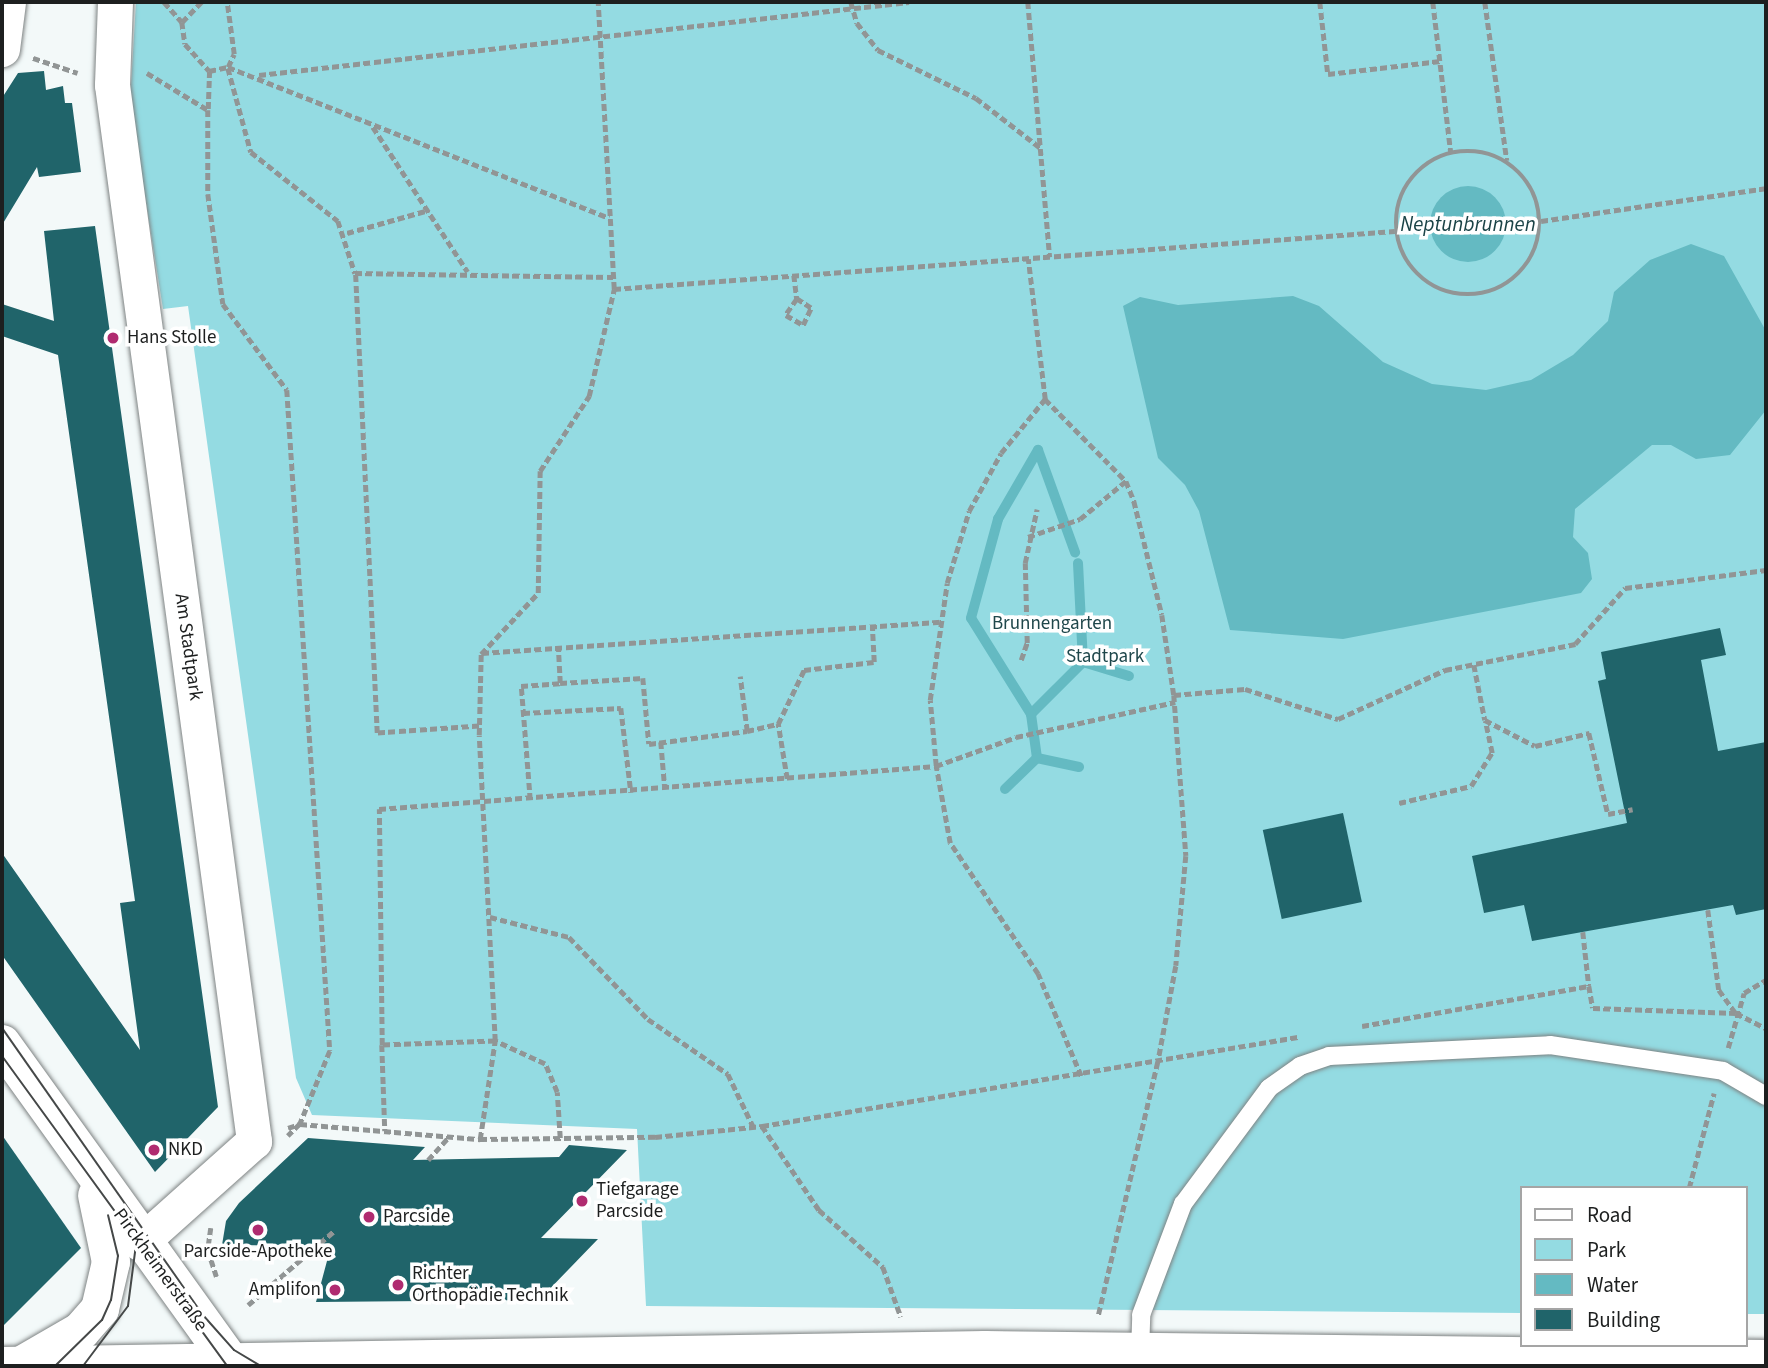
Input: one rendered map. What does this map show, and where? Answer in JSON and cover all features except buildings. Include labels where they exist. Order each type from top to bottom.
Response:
[{"type":"main road","name":"Pirckheimerstraße","points":[[2,1044],[93,1176],[230,1365]]},
{"type":"main road","name":"Pirckheimerstraße","points":[[22,1366],[91,1322],[107,1293],[111,1262],[93,1176]]},
{"type":"main road","points":[[2,1366],[230,1365],[904,1350],[986,1358],[1140,1352],[1766,1359]]},
{"type":"street","points":[[2,48],[8,2]]},
{"type":"street","name":"Am Stadtpark","points":[[115,2],[112,85],[254,1140]]},
{"type":"street","points":[[140,1242],[254,1140]]},
{"type":"lane","points":[[1140,1352],[1141,1315],[1184,1204],[1269,1088],[1300,1066],[1329,1056],[1550,1045],[1723,1071],[1766,1096]]},
{"type":"path","points":[[164,2],[181,22],[185,44],[209,71],[208,194],[223,304],[287,390],[330,1051],[300,1124]]},
{"type":"path","points":[[181,22],[201,2]]},
{"type":"path","points":[[227,2],[234,54],[228,67],[251,152],[347,233],[355,273],[377,733],[479,726]]},
{"type":"path","points":[[480,1139],[495,1041],[479,726],[481,653],[538,593],[540,471],[589,396],[614,289],[602,36],[598,2]]},
{"type":"path","points":[[259,75],[852,5],[909,2]]},
{"type":"path","points":[[1028,2],[1050,257]]},
{"type":"path","points":[[1320,2],[1328,74],[1440,61]]},
{"type":"path","points":[[1433,2],[1451,152]]},
{"type":"path","points":[[1485,2],[1507,161]]},
{"type":"path","points":[[852,5],[878,50],[976,98],[1042,149]]},
{"type":"path","points":[[2,48],[112,85],[142,69],[208,110]]},
{"type":"path","points":[[209,71],[228,67],[259,75],[373,127],[609,218]]},
{"type":"path","points":[[373,127],[468,273]]},
{"type":"path","points":[[1480,150],[1507,161],[1532,187],[1541,221],[1535,252],[1517,278],[1489,293],[1457,296],[1427,284],[1405,261],[1395,231],[1400,196],[1420,168],[1451,152],[1480,150]]},
{"type":"path","points":[[1541,221],[1766,188]]},
{"type":"path","points":[[347,233],[429,210]]},
{"type":"path","points":[[614,289],[1395,231]]},
{"type":"path","points":[[1028,260],[1045,399],[1126,481],[1163,615],[1175,702],[1186,856],[1176,966],[1158,1062],[1098,1318]]},
{"type":"path","points":[[355,273],[613,277]]},
{"type":"path","points":[[794,275],[797,299],[786,315],[803,325],[811,308],[797,299]]},
{"type":"path","points":[[1045,399],[1002,453],[969,510],[941,622],[930,700],[936,766],[950,843],[1038,974],[1081,1076]]},
{"type":"path","points":[[1027,537],[1080,519],[1126,481]]},
{"type":"path","points":[[1021,660],[1027,643],[1027,537],[1037,509]]},
{"type":"path","points":[[1174,695],[1245,689],[1338,719],[1445,670],[1575,644],[1625,588],[1766,570]]},
{"type":"path","points":[[481,653],[941,622]]},
{"type":"path","points":[[788,779],[778,724],[804,670],[874,662],[872,626]]},
{"type":"path","points":[[558,648],[560,683]]},
{"type":"path","points":[[1399,803],[1471,786],[1492,752],[1474,665]]},
{"type":"path","points":[[740,676],[747,732]]},
{"type":"path","points":[[530,800],[521,686],[643,678],[649,744],[747,732],[778,724]]},
{"type":"path","points":[[385,1131],[379,809],[483,805],[936,766],[1016,737],[1175,702]]},
{"type":"path","points":[[523,713],[621,708],[631,792]]},
{"type":"path","points":[[1485,720],[1535,746],[1589,733],[1608,814],[1633,809]]},
{"type":"path","points":[[661,742],[665,789]]},
{"type":"path","points":[[1708,910],[1720,990],[1736,1013]]},
{"type":"path","points":[[490,917],[569,937],[648,1019],[728,1074],[753,1126]]},
{"type":"path","points":[[1583,932],[1592,1008],[1736,1013],[1766,1028]]},
{"type":"path","points":[[1689,1186],[1690,1166],[1723,1071],[1736,1013],[1744,993],[1766,980]]},
{"type":"path","points":[[1356,1027],[1589,986]]},
{"type":"path","points":[[254,1140],[300,1124],[480,1139],[560,1138],[762,1126],[1081,1076],[1312,1034]]},
{"type":"path","points":[[383,1045],[495,1041],[544,1064],[557,1092],[560,1138]]},
{"type":"path","points":[[762,1126],[819,1210],[883,1267],[896,1290],[904,1350]]},
{"type":"path","points":[[428,1160],[450,1136]]},
{"type":"path","points":[[248,1305],[334,1231]]},
{"type":"green space","name":"Stadtpark","points":[[136,2],[1766,2],[1766,1314],[1747,1314],[1747,1186],[1520,1186],[1520,1313],[646,1306],[637,1129],[312,1115],[296,1078],[188,306],[163,309],[130,102]]},
{"type":"water","name":"Neptunbrunnen","points":[[1468,186],[1483,189],[1495,197],[1503,209],[1506,224],[1503,239],[1495,251],[1483,259],[1468,262],[1453,259],[1441,251],[1433,239],[1430,224],[1433,209],[1441,197],[1453,189]]},
{"type":"water","points":[[1691,244],[1724,256],[1766,331],[1766,410],[1730,455],[1696,459],[1671,445],[1652,445],[1575,509],[1573,537],[1588,553],[1592,579],[1581,593],[1343,639],[1230,630],[1199,511],[1185,485],[1158,458],[1123,306],[1140,297],[1178,305],[1293,296],[1319,306],[1383,362],[1432,384],[1486,390],[1531,380],[1573,355],[1608,321],[1614,292],[1650,260]]},
{"type":"waterway","points":[[1037,758],[1031,714],[971,618],[998,519],[1038,450],[1075,552]]},
{"type":"waterway","points":[[1031,714],[1083,662],[1078,563]]},
{"type":"waterway","points":[[1083,662],[1129,676]]},
{"type":"waterway","points":[[1037,758],[1079,767]]},
{"type":"waterway","points":[[1005,789],[1037,758]]},
{"type":"tram line","points":[[2,1028],[202,1314],[234,1350],[261,1366]]},
{"type":"tram line","points":[[2,1056],[227,1366]]},
{"type":"tram line","points":[[55,1366],[102,1320],[111,1300],[118,1256],[108,1215]]},
{"type":"tram line","points":[[83,1366],[128,1306],[136,1244]]},
{"type":"place","name":"Hans Stolle","points":[[113,338]]},
{"type":"place","name":"NKD","points":[[154,1150]]},
{"type":"place","name":"Tiefgarage Parcside","points":[[582,1201]]},
{"type":"place","name":"Parcside","points":[[369,1217]]},
{"type":"place","name":"Parcside-Apotheke","points":[[258,1230]]},
{"type":"place","name":"Richter Orthopädie Technik","points":[[398,1285]]},
{"type":"place","name":"Amplifon","points":[[335,1290]]},
{"type":"park label","name":"Brunnengarten","points":[[1052,624]]}]
